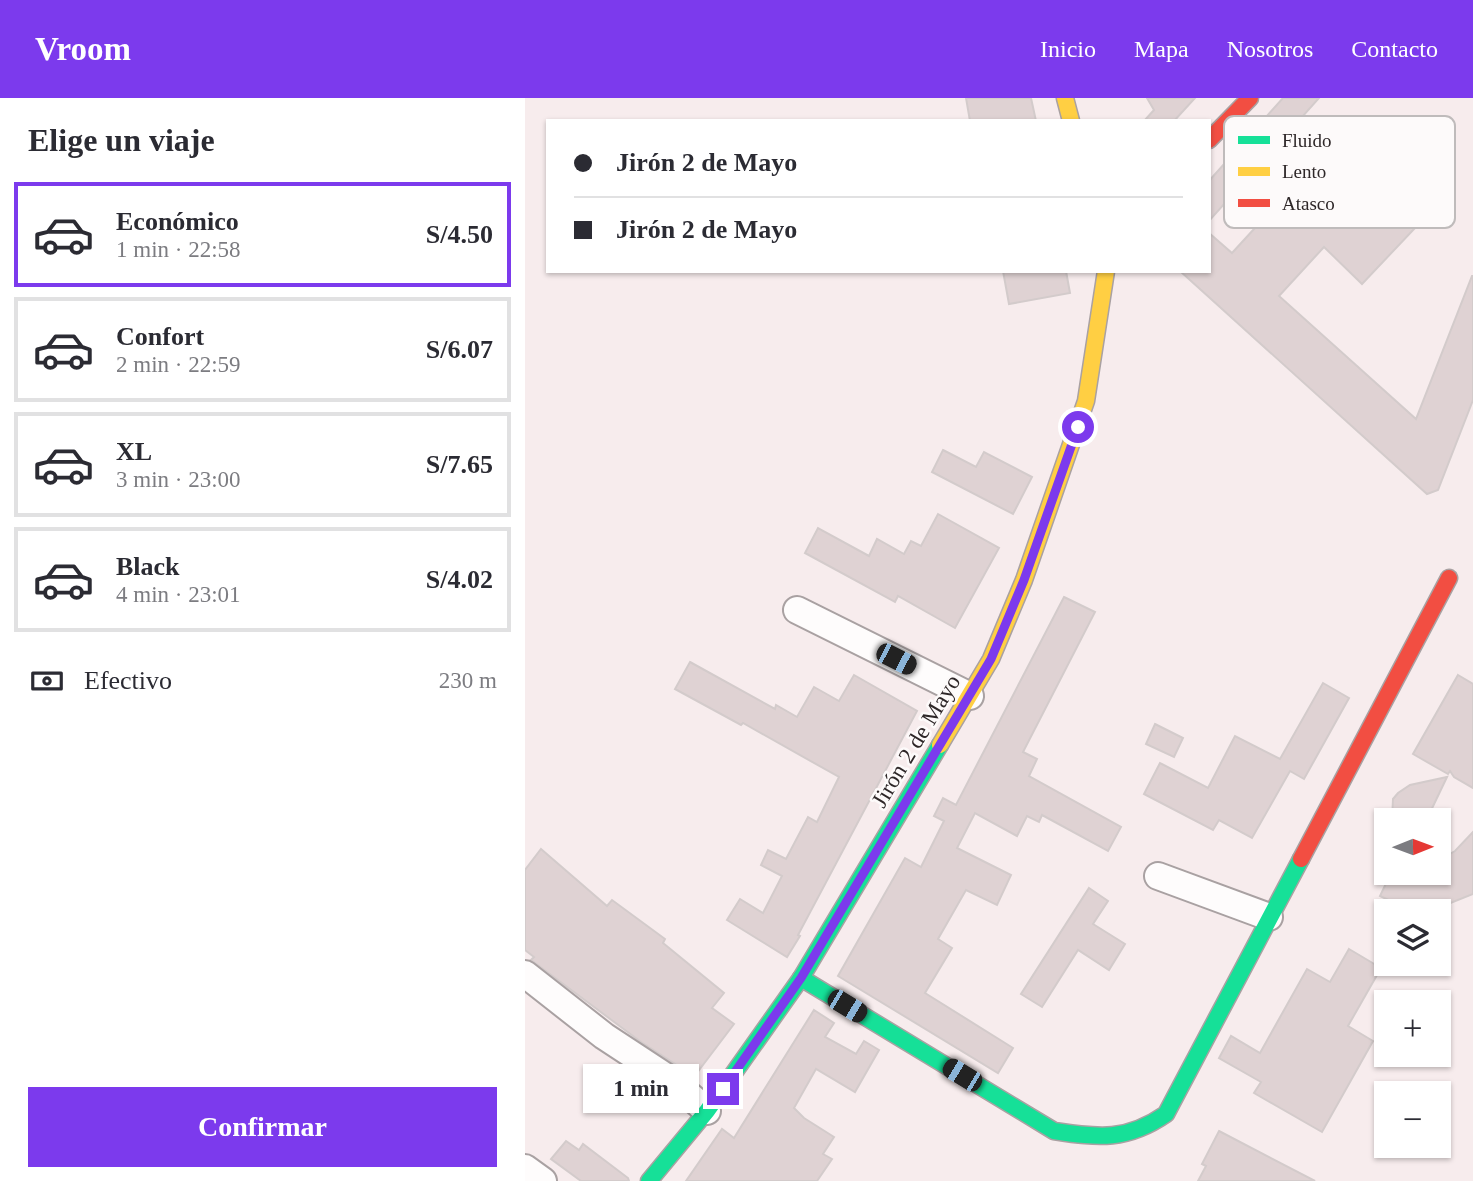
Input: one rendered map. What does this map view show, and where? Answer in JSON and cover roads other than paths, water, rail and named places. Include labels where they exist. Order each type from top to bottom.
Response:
[{"type":"main road","points":[[1065,98],[1070,119]]},
{"type":"main road","points":[[1232,116],[1250,98]]},
{"type":"main road","points":[[1211,138],[1224,125]]},
{"type":"main road","name":"Jirón 2 de Mayo","points":[[649,1181],[707,1111],[801,978],[991,659],[1024,580],[1086,401],[1106,273]]},
{"type":"main road","points":[[801,978],[1054,1130],[1090,1137],[1126,1134],[1146,1127],[1166,1114],[1449,578]]},
{"type":"street","points":[[797,610],[970,696]]},
{"type":"street","points":[[1158,876],[1269,917]]},
{"type":"street","points":[[525,974],[604,1036],[674,1082],[707,1111]]},
{"type":"street","points":[[525,1168],[543,1181]]}]
